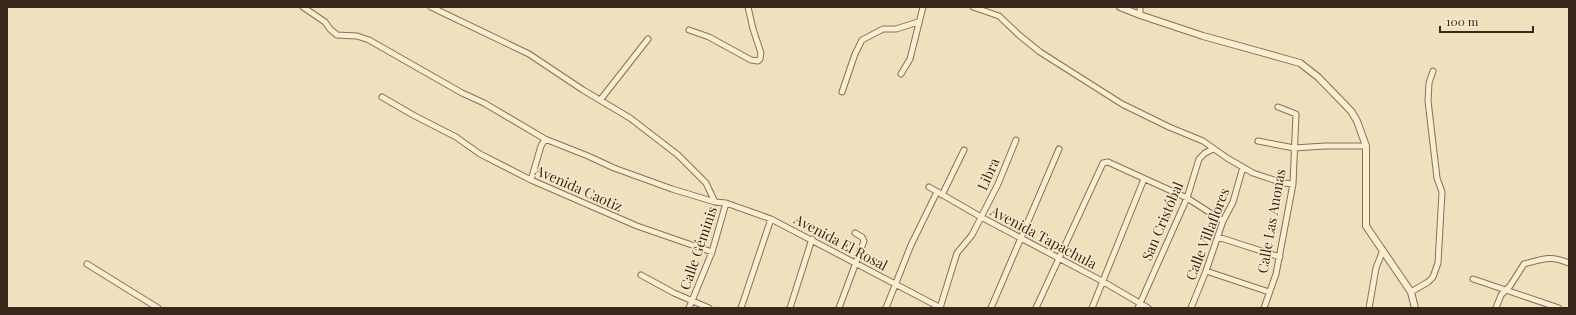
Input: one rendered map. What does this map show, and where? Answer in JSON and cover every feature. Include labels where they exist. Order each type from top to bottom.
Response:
[{"type":"street","name":"Avenida El Rosal","points":[[303,7],[325,22],[337,35],[357,36],[369,40],[545,138],[614,168],[672,189],[715,202],[726,203],[771,219],[812,239],[941,308]]},
{"type":"street","points":[[431,7],[529,54],[583,90],[601,99],[630,118],[678,155],[706,183],[715,202]]},
{"type":"street","points":[[689,30],[709,37],[751,60],[758,61],[761,53],[748,7]]},
{"type":"street","points":[[900,74],[910,59],[922,7]]},
{"type":"street","points":[[973,7],[999,16],[1019,36],[1040,52],[1122,104],[1202,141],[1253,173],[1283,183],[1293,184]]},
{"type":"street","points":[[1120,7],[1140,16],[1203,36],[1300,63],[1318,77],[1351,111],[1357,121],[1366,146],[1366,226],[1411,292],[1415,308]]},
{"type":"street","points":[[1140,7],[1140,16]]},
{"type":"street","points":[[842,92],[855,54],[862,40],[883,29],[896,29],[918,22]]},
{"type":"street","points":[[601,99],[648,39]]},
{"type":"street","points":[[1411,292],[1428,282],[1433,277],[1438,263],[1442,192],[1437,178],[1428,101],[1429,83],[1433,71]]},
{"type":"street","name":"Avenida Caotiz","points":[[382,96],[456,137],[480,154],[531,180],[637,226],[712,252]]},
{"type":"street","name":"Calle Las Anonas","points":[[1264,308],[1280,258],[1282,237],[1293,184],[1295,113],[1278,107]]},
{"type":"street","points":[[531,180],[541,146],[545,138]]},
{"type":"street","name":"Libra","points":[[941,308],[957,253],[972,235],[998,184],[1016,140]]},
{"type":"street","points":[[1258,141],[1294,148],[1366,146]]},
{"type":"street","points":[[990,308],[1059,149]]},
{"type":"street","name":"San Cristóbal","points":[[1139,306],[1187,198],[1200,159],[1204,152],[1213,149]]},
{"type":"street","points":[[886,308],[911,245],[964,150]]},
{"type":"street","points":[[1036,308],[1103,163],[1108,162],[1187,198],[1223,221]]},
{"type":"street","name":"Calle Villaflores","points":[[1192,307],[1206,272],[1223,221],[1232,202],[1243,167]]},
{"type":"street","points":[[1092,308],[1144,179]]},
{"type":"street","name":"Avenida Tapachula","points":[[929,186],[939,194],[1102,281],[1139,306],[1148,308]]},
{"type":"street","name":"Calle Géminis","points":[[689,308],[712,252],[726,203]]},
{"type":"street","points":[[741,308],[771,219]]},
{"type":"street","points":[[839,308],[864,239],[855,233]]},
{"type":"street","points":[[1218,237],[1280,258]]},
{"type":"street","points":[[790,308],[812,239]]},
{"type":"street","points":[[1369,308],[1376,268],[1383,250]]},
{"type":"street","points":[[1496,308],[1501,295],[1524,264],[1550,258],[1569,263]]},
{"type":"street","points":[[87,264],[158,308]]},
{"type":"street","points":[[1206,272],[1269,292]]},
{"type":"street","points":[[641,275],[692,302],[709,308]]},
{"type":"street","points":[[1473,279],[1559,308]]},
{"type":"street","points":[[1192,307],[1198,308]]}]
